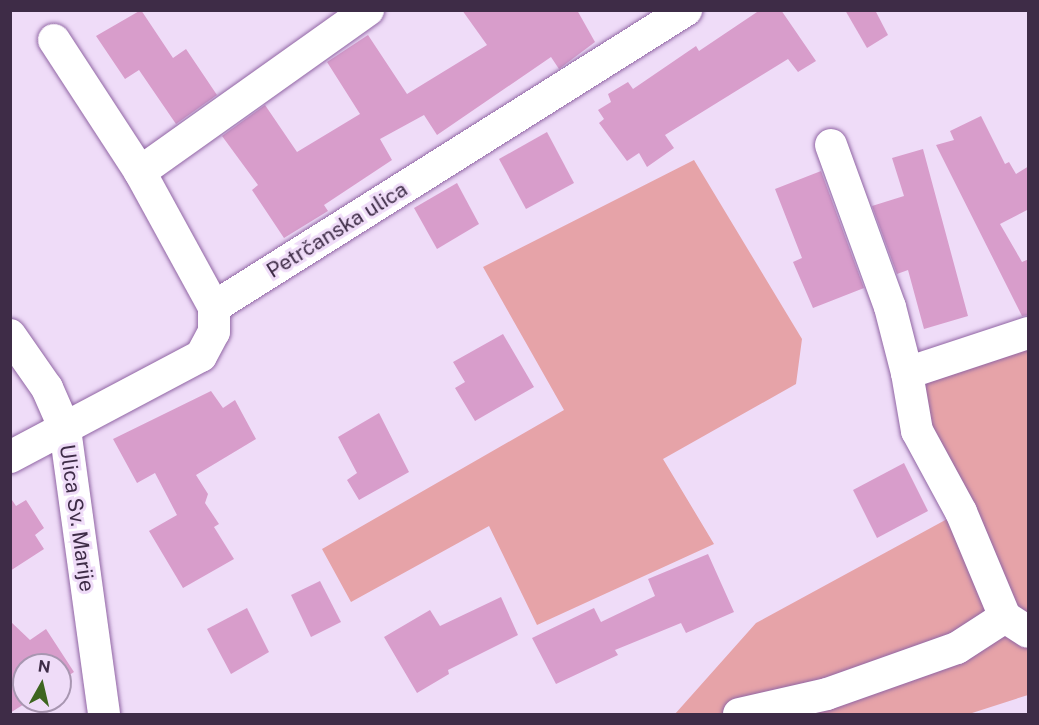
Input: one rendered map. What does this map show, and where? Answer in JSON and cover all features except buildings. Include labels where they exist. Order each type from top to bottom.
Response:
[{"type":"street","points":[[140,172],[368,10]]},
{"type":"street","name":"Petrčanska ulica","points":[[214,308],[686,10]]},
{"type":"street","points":[[10,457],[201,356],[214,332],[214,308],[140,172],[54,40]]},
{"type":"street","points":[[739,714],[827,694],[1017,624],[961,512],[917,431],[907,373],[890,307],[831,145]]},
{"type":"street","points":[[907,373],[1029,333]]},
{"type":"street","name":"Ulica Sv. Marije","points":[[10,335],[47,388],[65,429],[104,714]]},
{"type":"shaded area","points":[[694,160],[802,339],[796,384],[663,459],[714,544],[537,625],[489,526],[351,602],[322,549],[564,410],[483,267]]},
{"type":"shaded area","points":[[1028,333],[1028,695],[969,714],[675,714],[756,623],[960,512],[907,373]]}]
